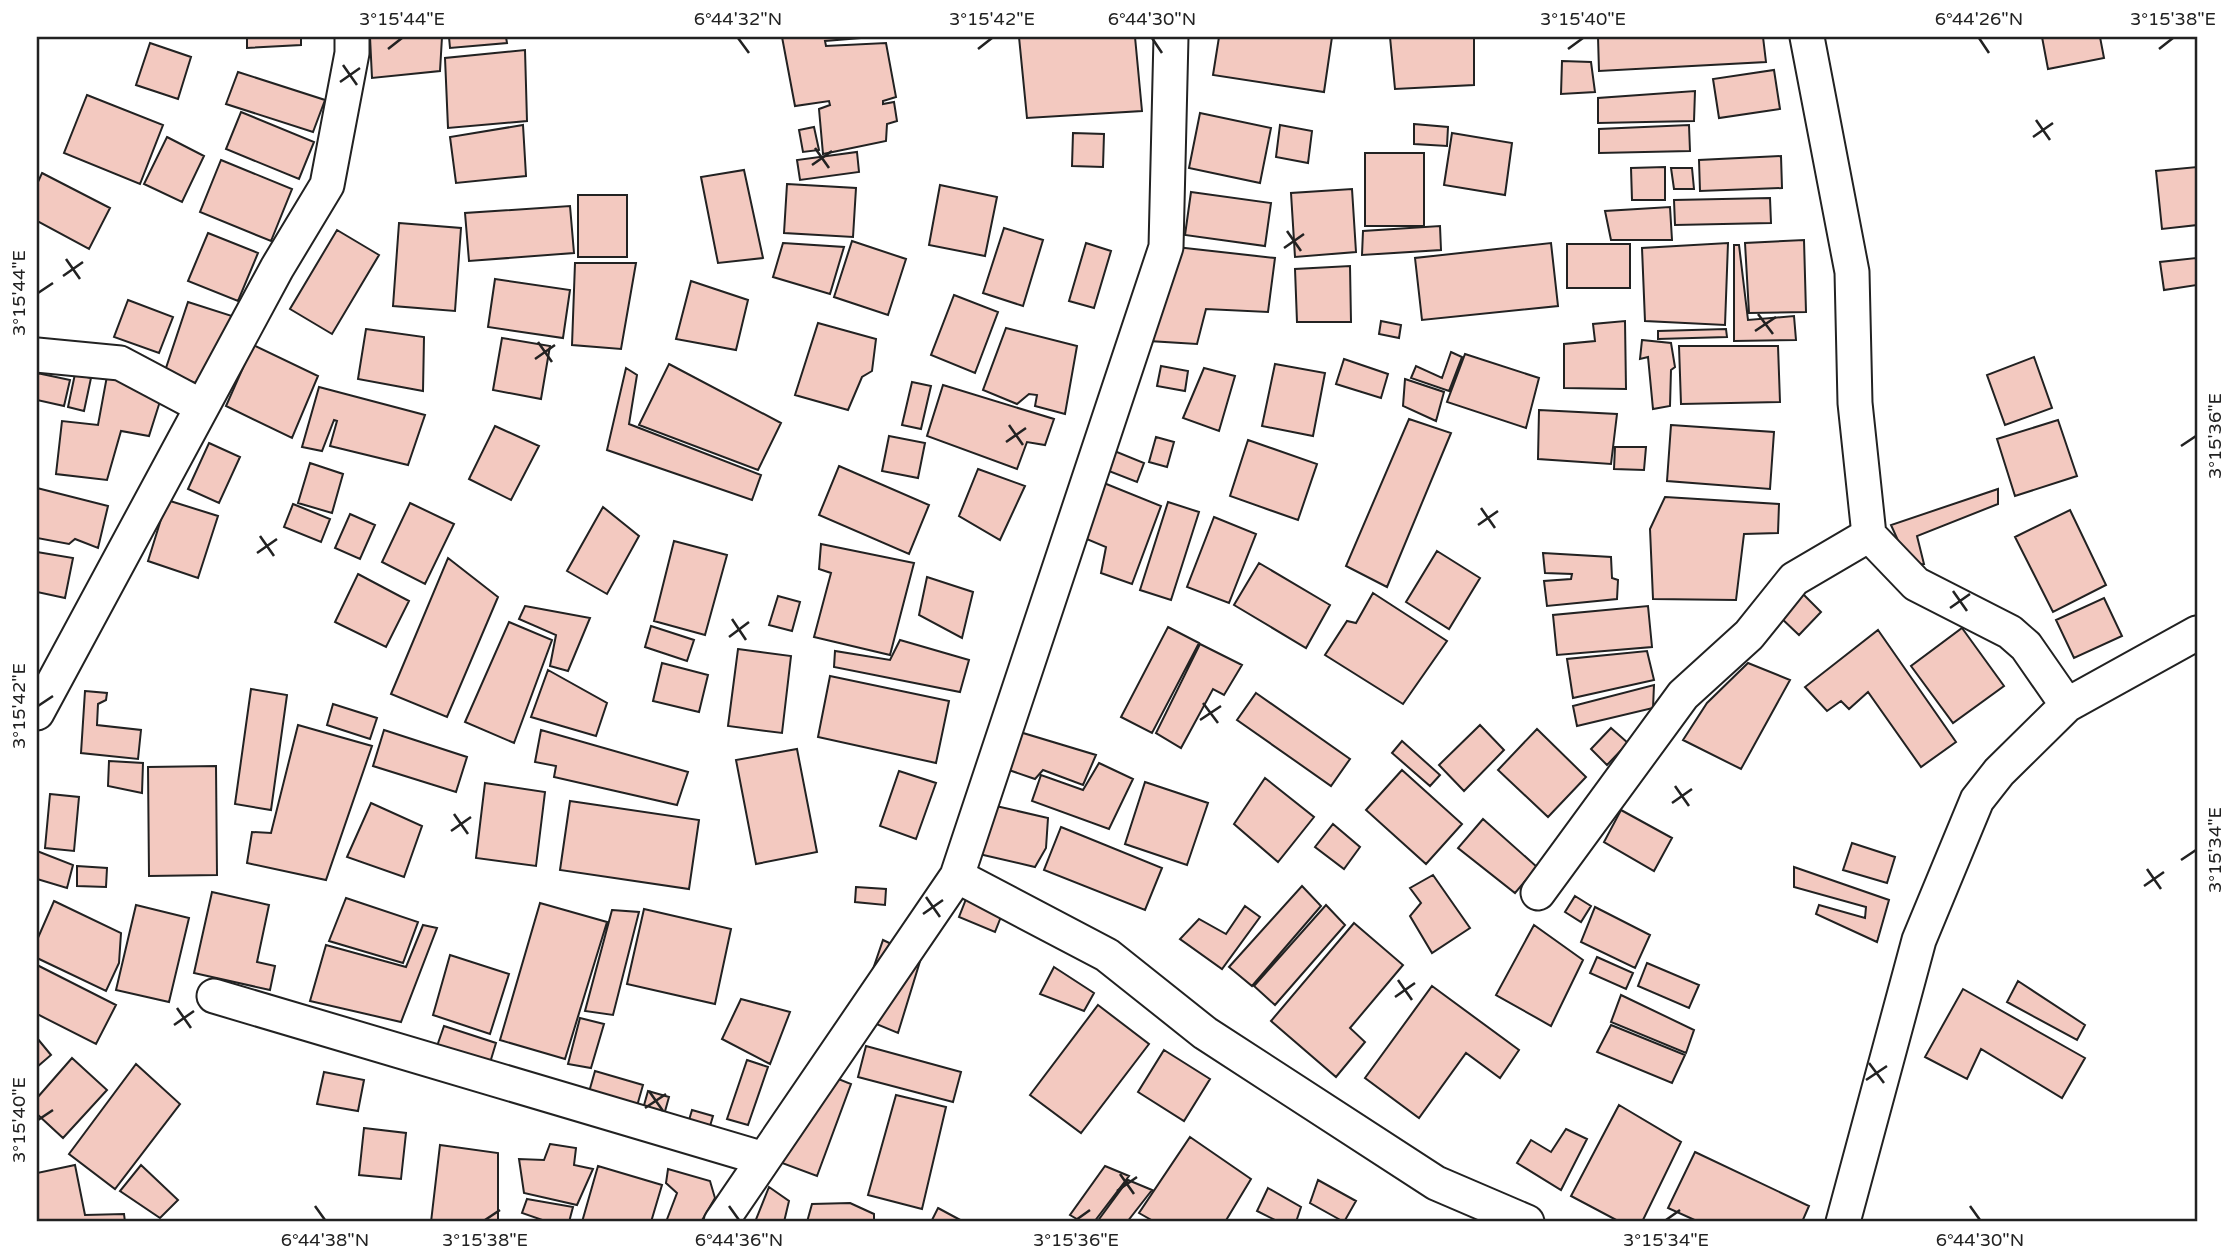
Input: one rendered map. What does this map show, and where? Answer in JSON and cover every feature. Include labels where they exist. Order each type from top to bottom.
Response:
[{"type":"street","points":[[37,713],[201,406],[277,268],[327,185],[352,52],[352,37]]},
{"type":"street","points":[[721,1222],[957,876],[1166,247],[1171,37]]},
{"type":"street","points":[[1807,37],[1852,272],[1855,403],[1869,536],[1916,584],[2010,632],[2026,646],[2067,705]]},
{"type":"street","points":[[37,355],[120,363],[201,406]]},
{"type":"street","points":[[1538,893],[1683,695],[1749,635],[1794,579],[1869,536]]},
{"type":"street","points":[[1843,1222],[1919,940],[1977,800],[1999,772],[2067,705],[2197,633]]},
{"type":"street","points":[[957,876],[1107,954],[1205,1033],[1436,1183],[1527,1222]]},
{"type":"street","points":[[214,996],[764,1158]]},
{"type":"building","points":[[247,37],[301,37],[301,45],[247,48]]},
{"type":"building","points":[[370,37],[442,37],[440,71],[372,78]]},
{"type":"building","points":[[449,37],[506,37],[507,43],[450,48]]},
{"type":"building","points":[[782,37],[873,37],[825,41],[826,46],[886,43],[896,97],[883,101],[883,104],[894,102],[897,121],[887,124],[886,141],[823,154],[819,109],[830,105],[829,101],[795,106]]},
{"type":"building","points":[[1019,37],[1135,37],[1142,111],[1027,118]]},
{"type":"building","points":[[1219,37],[1332,37],[1324,92],[1213,75]]},
{"type":"building","points":[[1390,37],[1474,37],[1474,85],[1395,89]]},
{"type":"building","points":[[1598,37],[1763,37],[1766,62],[1599,71]]},
{"type":"building","points":[[2042,37],[2100,37],[2104,58],[2048,69]]},
{"type":"building","points":[[150,43],[191,57],[178,99],[136,85]]},
{"type":"building","points":[[525,50],[527,121],[448,128],[445,58]]},
{"type":"building","points":[[1562,61],[1591,62],[1595,92],[1561,94]]},
{"type":"building","points":[[1774,70],[1780,109],[1719,118],[1713,79]]},
{"type":"building","points":[[238,72],[325,100],[313,132],[226,104]]},
{"type":"building","points":[[1695,91],[1694,121],[1598,123],[1598,98]]},
{"type":"building","points":[[87,95],[163,125],[140,184],[64,153]]},
{"type":"building","points":[[241,112],[314,142],[299,179],[226,149]]},
{"type":"building","points":[[1200,113],[1271,128],[1260,183],[1189,168]]},
{"type":"building","points":[[1414,124],[1448,127],[1447,146],[1414,144]]},
{"type":"building","points":[[523,125],[526,176],[456,183],[450,137]]},
{"type":"building","points":[[1280,125],[1312,131],[1308,163],[1276,157]]},
{"type":"building","points":[[1689,125],[1690,151],[1599,153],[1599,129]]},
{"type":"building","points":[[814,127],[819,150],[803,152],[799,130]]},
{"type":"building","points":[[1073,133],[1104,134],[1103,167],[1072,166]]},
{"type":"building","points":[[1452,133],[1512,143],[1505,195],[1444,185]]},
{"type":"building","points":[[167,137],[204,156],[182,202],[144,184]]},
{"type":"building","points":[[857,152],[859,172],[800,180],[797,160]]},
{"type":"building","points":[[1365,153],[1424,153],[1424,226],[1365,226]]},
{"type":"building","points":[[1781,156],[1782,188],[1700,191],[1699,160]]},
{"type":"building","points":[[221,160],[292,189],[271,241],[200,212]]},
{"type":"building","points":[[1665,167],[1665,200],[1632,200],[1631,168]]},
{"type":"building","points":[[2197,167],[2197,225],[2162,229],[2156,171]]},
{"type":"building","points":[[1671,168],[1692,168],[1694,189],[1674,189]]},
{"type":"building","points":[[744,170],[763,258],[718,263],[701,177]]},
{"type":"building","points":[[42,173],[110,208],[89,249],[37,221],[37,184]]},
{"type":"building","points":[[787,184],[856,188],[853,237],[784,233]]},
{"type":"building","points":[[940,185],[997,197],[985,256],[929,245]]},
{"type":"building","points":[[1352,189],[1356,252],[1295,257],[1291,193]]},
{"type":"building","points":[[1191,192],[1271,203],[1265,246],[1185,235]]},
{"type":"building","points":[[578,195],[627,195],[627,257],[578,257]]},
{"type":"building","points":[[1770,198],[1771,223],[1675,225],[1674,200]]},
{"type":"building","points":[[570,206],[574,253],[469,261],[465,213]]},
{"type":"building","points":[[1670,207],[1672,240],[1611,240],[1605,211]]},
{"type":"building","points":[[399,223],[461,228],[455,311],[393,306]]},
{"type":"building","points":[[1440,226],[1441,250],[1362,255],[1363,231]]},
{"type":"building","points":[[1004,228],[1043,240],[1023,306],[983,293]]},
{"type":"building","points":[[337,230],[379,255],[332,334],[290,309]]},
{"type":"building","points":[[208,233],[258,253],[238,301],[188,281]]},
{"type":"building","points":[[1804,240],[1806,312],[1749,313],[1745,243]]},
{"type":"building","points":[[852,241],[906,259],[888,315],[834,297]]},
{"type":"building","points":[[783,243],[844,247],[830,294],[773,277]]},
{"type":"building","points":[[1086,243],[1111,251],[1094,308],[1069,301]]},
{"type":"building","points":[[1551,243],[1558,306],[1422,320],[1415,258]]},
{"type":"building","points":[[1728,243],[1725,325],[1645,321],[1642,248]]},
{"type":"building","points":[[1567,244],[1630,244],[1630,288],[1567,288]]},
{"type":"building","points":[[1734,245],[1739,245],[1748,320],[1794,316],[1796,340],[1734,341]]},
{"type":"building","points":[[1176,247],[1275,258],[1268,312],[1206,309],[1197,344],[1149,341]]},
{"type":"building","points":[[2196,258],[2197,285],[2164,290],[2160,262]]},
{"type":"building","points":[[575,263],[636,263],[621,349],[572,345]]},
{"type":"building","points":[[1350,266],[1351,322],[1297,322],[1295,269]]},
{"type":"building","points":[[495,279],[570,290],[563,338],[488,327]]},
{"type":"building","points":[[691,281],[748,300],[736,350],[676,339]]},
{"type":"building","points":[[954,295],[998,312],[975,373],[931,355]]},
{"type":"building","points":[[128,300],[173,317],[159,353],[114,337]]},
{"type":"building","points":[[188,302],[232,316],[200,385],[165,371]]},
{"type":"building","points":[[1381,321],[1401,325],[1399,338],[1379,334]]},
{"type":"building","points":[[1625,321],[1626,389],[1564,388],[1564,344],[1595,341],[1593,324]]},
{"type":"building","points":[[818,323],[876,339],[872,371],[862,377],[848,410],[795,395]]},
{"type":"building","points":[[1006,328],[1077,346],[1065,414],[1035,406],[1037,395],[1029,394],[1017,404],[983,390]]},
{"type":"building","points":[[366,329],[424,337],[423,391],[358,379]]},
{"type":"building","points":[[1726,329],[1727,337],[1658,339],[1658,331]]},
{"type":"building","points":[[502,338],[550,346],[541,399],[493,390]]},
{"type":"building","points":[[1642,340],[1671,343],[1675,367],[1671,370],[1670,406],[1653,409],[1648,357],[1640,359]]},
{"type":"building","points":[[253,345],[318,376],[292,438],[226,406]]},
{"type":"building","points":[[1679,346],[1778,346],[1780,402],[1681,404]]},
{"type":"building","points":[[1451,352],[1462,357],[1449,391],[1411,378],[1416,366],[1442,378]]},
{"type":"building","points":[[1465,354],[1539,378],[1526,428],[1447,402]]},
{"type":"building","points":[[2034,357],[2052,408],[2005,425],[1987,375]]},
{"type":"building","points":[[1344,359],[1388,374],[1381,398],[1336,384]]},
{"type":"building","points":[[669,364],[781,423],[758,470],[639,425]]},
{"type":"building","points":[[1275,364],[1325,373],[1313,436],[1262,426]]},
{"type":"building","points":[[1161,366],[1188,371],[1185,391],[1157,386]]},
{"type":"building","points":[[626,368],[637,375],[629,424],[761,475],[752,500],[607,450]]},
{"type":"building","points":[[1204,368],[1235,376],[1219,431],[1183,418]]},
{"type":"building","points":[[37,373],[70,380],[64,406],[37,400]]},
{"type":"building","points":[[75,374],[91,378],[84,411],[68,407]]},
{"type":"building","points":[[107,376],[162,395],[149,436],[121,431],[107,480],[56,474],[62,421],[98,425]]},
{"type":"building","points":[[1405,379],[1444,392],[1436,421],[1403,406]]},
{"type":"building","points":[[912,382],[931,386],[921,429],[902,425]]},
{"type":"building","points":[[943,385],[1054,419],[1045,445],[1027,442],[1017,469],[927,436]]},
{"type":"building","points":[[319,387],[425,415],[408,465],[330,446],[337,421],[334,420],[322,451],[302,447]]},
{"type":"building","points":[[1539,410],[1617,414],[1611,464],[1538,459]]},
{"type":"building","points":[[1409,419],[1451,433],[1387,587],[1346,566]]},
{"type":"building","points":[[2058,420],[2077,476],[2015,496],[1997,439]]},
{"type":"building","points":[[1671,425],[1774,432],[1770,489],[1667,481]]},
{"type":"building","points":[[495,426],[539,446],[511,500],[469,479]]},
{"type":"building","points":[[889,436],[925,443],[918,478],[882,471]]},
{"type":"building","points":[[1156,437],[1174,442],[1167,467],[1149,462]]},
{"type":"building","points":[[1085,439],[1144,463],[1137,482],[1078,459]]},
{"type":"building","points":[[1248,440],[1317,464],[1298,520],[1230,496]]},
{"type":"building","points":[[209,443],[240,457],[219,503],[188,489]]},
{"type":"building","points":[[1615,447],[1646,447],[1644,470],[1614,469]]},
{"type":"building","points":[[310,463],[343,474],[332,513],[298,503]]},
{"type":"building","points":[[839,466],[929,505],[909,554],[819,515]]},
{"type":"building","points":[[978,469],[1025,486],[1000,540],[959,516]]},
{"type":"building","points":[[1094,479],[1161,506],[1132,584],[1101,573],[1106,547],[1070,532]]},
{"type":"building","points":[[37,488],[108,506],[98,548],[75,539],[69,544],[37,538]]},
{"type":"building","points":[[1998,489],[1998,504],[1917,536],[1924,564],[1909,565],[1891,525]]},
{"type":"building","points":[[1665,497],[1779,504],[1778,533],[1744,534],[1736,600],[1653,599],[1650,529]]},
{"type":"building","points":[[167,500],[218,516],[198,578],[148,561]]},
{"type":"building","points":[[1168,502],[1199,512],[1171,600],[1140,590]]},
{"type":"building","points":[[410,503],[454,524],[425,584],[382,562]]},
{"type":"building","points":[[293,504],[330,519],[321,542],[284,527]]},
{"type":"building","points":[[603,507],[639,536],[607,594],[567,571]]},
{"type":"building","points":[[2070,510],[2106,585],[2053,612],[2015,537]]},
{"type":"building","points":[[350,514],[375,525],[360,559],[335,548]]},
{"type":"building","points":[[1214,517],[1256,534],[1229,603],[1187,587]]},
{"type":"building","points":[[674,541],[727,555],[705,635],[654,621]]},
{"type":"building","points":[[821,544],[914,563],[890,655],[814,637],[831,573],[819,569]]},
{"type":"building","points":[[1437,551],[1480,578],[1449,629],[1406,602]]},
{"type":"building","points":[[37,552],[73,558],[65,598],[37,592]]},
{"type":"building","points":[[1543,553],[1611,557],[1612,578],[1618,580],[1617,599],[1547,606],[1544,581],[1571,579],[1572,574],[1545,573]]},
{"type":"building","points":[[448,558],[498,597],[447,717],[391,694]]},
{"type":"building","points":[[1259,563],[1330,605],[1306,648],[1234,605]]},
{"type":"building","points":[[358,574],[409,601],[386,647],[335,622]]},
{"type":"building","points":[[927,577],[973,592],[962,638],[919,615]]},
{"type":"building","points":[[1373,593],[1447,641],[1403,704],[1325,655],[1347,621],[1356,623]]},
{"type":"building","points":[[1802,593],[1821,612],[1799,635],[1780,617]]},
{"type":"building","points":[[778,596],[800,602],[792,631],[769,625]]},
{"type":"building","points":[[2104,598],[2122,636],[2074,658],[2056,620]]},
{"type":"building","points":[[525,606],[590,618],[568,671],[550,666],[556,635],[519,619]]},
{"type":"building","points":[[1648,606],[1652,647],[1557,655],[1553,615]]},
{"type":"building","points":[[509,622],[552,640],[514,743],[465,722]]},
{"type":"building","points":[[651,626],[694,640],[687,661],[645,647]]},
{"type":"building","points":[[1168,627],[1199,643],[1152,733],[1121,717]]},
{"type":"building","points":[[1962,628],[2004,686],[1953,723],[1911,666]]},
{"type":"building","points":[[1878,630],[1956,742],[1921,767],[1868,692],[1849,709],[1841,701],[1827,711],[1805,687]]},
{"type":"building","points":[[900,640],[969,660],[960,692],[834,667],[835,651],[890,660]]},
{"type":"building","points":[[1200,644],[1242,665],[1224,695],[1213,689],[1181,748],[1156,733]]},
{"type":"building","points":[[738,649],[791,656],[782,733],[728,726]]},
{"type":"building","points":[[1647,651],[1654,680],[1573,698],[1567,659]]},
{"type":"building","points":[[662,663],[708,675],[699,712],[653,701]]},
{"type":"building","points":[[1748,663],[1790,680],[1741,769],[1683,740],[1707,703]]},
{"type":"building","points":[[548,670],[607,703],[596,736],[531,717]]},
{"type":"building","points":[[830,676],[949,701],[936,763],[818,737]]},
{"type":"building","points":[[1654,685],[1653,708],[1577,726],[1573,706]]},
{"type":"building","points":[[251,689],[287,695],[271,810],[235,804]]},
{"type":"building","points":[[85,691],[107,693],[106,700],[98,704],[97,725],[141,730],[138,759],[81,753]]},
{"type":"building","points":[[1256,693],[1350,759],[1331,786],[1237,720]]},
{"type":"building","points":[[333,704],[377,718],[370,739],[327,725]]},
{"type":"building","points":[[298,725],[372,746],[326,880],[247,863],[252,832],[271,833]]},
{"type":"building","points":[[1480,725],[1504,750],[1464,791],[1439,765]]},
{"type":"building","points":[[1003,727],[1096,755],[1083,785],[1043,770],[1035,779],[1000,767]]},
{"type":"building","points":[[1611,728],[1628,743],[1607,765],[1591,749]]},
{"type":"building","points":[[1537,729],[1586,777],[1548,817],[1498,770]]},
{"type":"building","points":[[384,730],[467,757],[456,792],[373,766]]},
{"type":"building","points":[[541,730],[688,772],[677,805],[554,777],[556,766],[535,762]]},
{"type":"building","points":[[1402,741],[1440,775],[1430,786],[1392,753]]},
{"type":"building","points":[[797,749],[817,852],[756,864],[736,760]]},
{"type":"building","points":[[109,761],[143,763],[142,793],[108,786]]},
{"type":"building","points":[[1099,763],[1133,779],[1109,829],[1032,801],[1041,775],[1083,790]]},
{"type":"building","points":[[216,766],[217,875],[149,876],[148,767]]},
{"type":"building","points":[[1402,770],[1462,824],[1426,864],[1366,810]]},
{"type":"building","points":[[899,771],[936,783],[916,839],[880,826]]},
{"type":"building","points":[[1265,778],[1314,817],[1278,862],[1234,824]]},
{"type":"building","points":[[1145,782],[1208,803],[1187,865],[1125,844]]},
{"type":"building","points":[[485,783],[545,792],[536,866],[476,858]]},
{"type":"building","points":[[50,794],[79,797],[74,851],[45,848]]},
{"type":"building","points":[[570,801],[699,820],[689,889],[560,870]]},
{"type":"building","points":[[371,803],[422,826],[404,877],[347,857]]},
{"type":"building","points":[[996,806],[1048,818],[1046,848],[1035,867],[979,854]]},
{"type":"building","points":[[1621,810],[1672,838],[1654,871],[1604,842]]},
{"type":"building","points":[[1483,819],[1537,867],[1515,893],[1458,848]]},
{"type":"building","points":[[1333,824],[1360,847],[1344,869],[1315,847]]},
{"type":"building","points":[[1061,827],[1162,868],[1145,910],[1044,870]]},
{"type":"building","points":[[1852,843],[1895,857],[1887,883],[1843,870]]},
{"type":"building","points":[[37,851],[73,865],[67,888],[37,879]]},
{"type":"building","points":[[77,866],[107,868],[106,887],[77,886]]},
{"type":"building","points":[[1794,867],[1889,900],[1877,942],[1816,914],[1819,905],[1865,918],[1866,907],[1794,887]]},
{"type":"building","points":[[1433,875],[1470,928],[1432,953],[1410,916],[1421,903],[1410,888]]},
{"type":"building","points":[[1302,886],[1321,906],[1252,986],[1229,967]]},
{"type":"building","points":[[856,887],[886,889],[885,905],[855,902]]},
{"type":"building","points":[[212,892],[269,905],[257,962],[275,966],[270,990],[194,973]]},
{"type":"building","points":[[968,894],[1004,909],[995,932],[959,917]]},
{"type":"building","points":[[1575,896],[1591,906],[1581,922],[1565,912]]},
{"type":"building","points":[[346,898],[418,922],[403,963],[329,941]]},
{"type":"building","points":[[54,901],[121,933],[119,963],[106,991],[37,958],[37,940]]},
{"type":"building","points":[[540,903],[607,922],[565,1059],[500,1040]]},
{"type":"building","points":[[136,905],[189,918],[169,1002],[116,990]]},
{"type":"building","points":[[1326,905],[1345,925],[1275,1005],[1254,986]]},
{"type":"building","points":[[1245,906],[1260,917],[1222,969],[1180,939],[1199,919],[1226,934]]},
{"type":"building","points":[[1595,907],[1650,935],[1635,968],[1581,942]]},
{"type":"building","points":[[644,909],[731,929],[715,1004],[627,984]]},
{"type":"building","points":[[612,910],[639,912],[613,1015],[585,1011]]},
{"type":"building","points":[[1354,923],[1403,965],[1350,1028],[1365,1042],[1336,1077],[1271,1021]]},
{"type":"building","points":[[423,925],[437,928],[401,1022],[310,1001],[326,945],[406,967]]},
{"type":"building","points":[[1534,925],[1583,960],[1551,1026],[1496,995]]},
{"type":"building","points":[[883,940],[921,958],[898,1033],[857,1016]]},
{"type":"building","points":[[450,955],[509,974],[490,1034],[433,1015]]},
{"type":"building","points":[[1597,957],[1633,973],[1626,989],[1590,973]]},
{"type":"building","points":[[1647,963],[1699,985],[1689,1008],[1638,986]]},
{"type":"building","points":[[37,965],[116,1005],[96,1044],[37,1014]]},
{"type":"building","points":[[1054,967],[1094,993],[1084,1011],[1040,994]]},
{"type":"building","points":[[2018,981],[2085,1025],[2077,1040],[2007,1002]]},
{"type":"building","points":[[1432,986],[1519,1050],[1500,1078],[1466,1053],[1419,1118],[1365,1078]]},
{"type":"building","points":[[1963,989],[2085,1058],[2062,1098],[1981,1049],[1967,1079],[1925,1057]]},
{"type":"building","points":[[1621,995],[1694,1030],[1686,1053],[1611,1022]]},
{"type":"building","points":[[741,999],[790,1012],[770,1064],[722,1039]]},
{"type":"building","points":[[1098,1005],[1149,1044],[1081,1133],[1030,1095]]},
{"type":"building","points":[[580,1018],[604,1024],[591,1068],[568,1064]]},
{"type":"building","points":[[1611,1025],[1685,1055],[1672,1083],[1597,1052]]},
{"type":"building","points":[[444,1026],[496,1043],[489,1066],[436,1049]]},
{"type":"building","points":[[37,1038],[51,1055],[37,1067]]},
{"type":"building","points":[[866,1046],[961,1072],[953,1102],[858,1077]]},
{"type":"building","points":[[1164,1050],[1210,1079],[1184,1121],[1138,1092]]},
{"type":"building","points":[[72,1058],[107,1090],[63,1138],[37,1114],[37,1098]]},
{"type":"building","points":[[747,1060],[768,1067],[748,1125],[727,1119]]},
{"type":"building","points":[[136,1064],[180,1104],[115,1189],[69,1154]]},
{"type":"building","points":[[816,1070],[851,1084],[817,1176],[782,1163]]},
{"type":"building","points":[[595,1071],[643,1085],[635,1113],[587,1099]]},
{"type":"building","points":[[324,1072],[364,1080],[358,1111],[317,1104]]},
{"type":"building","points":[[648,1091],[669,1097],[662,1122],[641,1116]]},
{"type":"building","points":[[896,1095],[946,1107],[922,1209],[868,1195]]},
{"type":"building","points":[[1619,1105],[1681,1142],[1642,1222],[1620,1222],[1571,1196]]},
{"type":"building","points":[[692,1110],[713,1116],[705,1143],[684,1137]]},
{"type":"building","points":[[364,1128],[406,1133],[401,1179],[359,1175]]},
{"type":"building","points":[[1566,1129],[1587,1139],[1561,1190],[1517,1163],[1531,1140],[1551,1152]]},
{"type":"building","points":[[1190,1137],[1251,1179],[1225,1222],[1155,1222],[1139,1213]]},
{"type":"building","points":[[550,1144],[576,1148],[574,1165],[593,1169],[577,1205],[524,1193],[519,1159],[544,1160]]},
{"type":"building","points":[[440,1145],[498,1153],[498,1222],[431,1222]]},
{"type":"building","points":[[1695,1152],[1809,1206],[1802,1222],[1699,1222],[1668,1208]]},
{"type":"building","points":[[75,1165],[85,1215],[124,1214],[125,1222],[37,1222],[37,1173]]},
{"type":"building","points":[[141,1165],[178,1200],[160,1218],[120,1191]]},
{"type":"building","points":[[598,1166],[662,1185],[651,1222],[582,1222]]},
{"type":"building","points":[[1105,1166],[1129,1176],[1094,1222],[1082,1222],[1070,1215]]},
{"type":"building","points":[[668,1169],[710,1181],[715,1198],[701,1222],[666,1222],[677,1193],[666,1183]]},
{"type":"building","points":[[1128,1180],[1152,1190],[1127,1222],[1097,1222]]},
{"type":"building","points":[[1318,1180],[1356,1201],[1344,1222],[1310,1203]]},
{"type":"building","points":[[769,1187],[789,1201],[784,1222],[755,1222]]},
{"type":"building","points":[[1268,1188],[1301,1207],[1296,1222],[1279,1222],[1257,1211]]},
{"type":"building","points":[[527,1199],[573,1207],[569,1222],[548,1222],[522,1213]]},
{"type":"building","points":[[850,1203],[874,1214],[874,1222],[807,1222],[812,1204]]},
{"type":"building","points":[[938,1208],[964,1222],[931,1222]]}]
